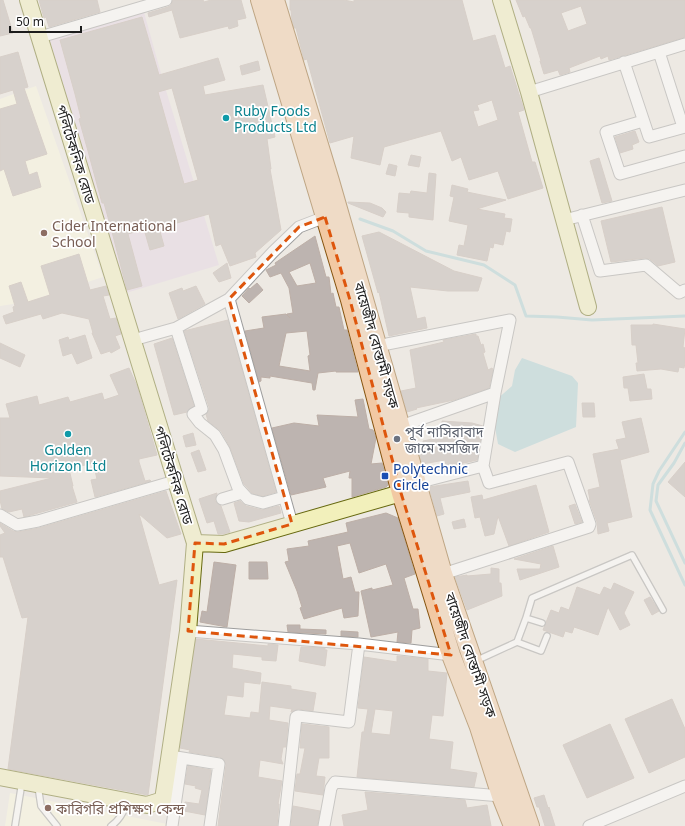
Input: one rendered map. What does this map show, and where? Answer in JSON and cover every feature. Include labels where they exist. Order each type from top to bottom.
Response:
[{"type":"main road","name":"পলিটেকনিক রোড","points":[[0,777],[148,806],[163,800],[176,757],[188,630],[194,542],[28,0]]},
{"type":"main road","name":"বায়েজীদ বোস্তামী সড়ক","points":[[260,0],[350,300],[401,493],[451,655],[479,727],[501,796],[513,826]]},
{"type":"main road","name":"বায়েজীদ বোস্তামী সড়ক","points":[[275,0],[330,181],[443,574],[530,826]]},
{"type":"main road","points":[[501,0],[529,92],[588,307]]},
{"type":"main road","points":[[194,542],[224,544],[401,493]]},
{"type":"street","points":[[40,37],[166,0]]},
{"type":"street","points":[[529,92],[685,44]]},
{"type":"street","points":[[624,62],[648,137],[684,127],[659,52]]},
{"type":"street","points":[[643,121],[606,132],[620,174],[685,156]]},
{"type":"street","points":[[564,220],[685,190]]},
{"type":"street","points":[[582,215],[600,271],[646,266],[679,293],[685,290]]},
{"type":"street","points":[[133,340],[176,328],[229,299],[273,252],[299,227],[325,218]]},
{"type":"street","points":[[229,299],[292,524]]},
{"type":"street","points":[[377,346],[510,320],[495,393],[483,466],[489,482],[568,462],[590,526],[443,574]]},
{"type":"street","points":[[176,328],[202,409],[193,414],[200,423],[215,435],[224,450],[238,488],[248,499],[263,503],[284,497]]},
{"type":"street","points":[[400,426],[495,393]]},
{"type":"street","points":[[417,483],[483,466]]},
{"type":"street","points":[[0,515],[17,525],[38,521],[175,481]]},
{"type":"street","points":[[222,499],[242,492]]},
{"type":"street","points":[[188,630],[359,644],[451,655]]},
{"type":"street","points":[[284,826],[296,717],[349,722],[359,644]]},
{"type":"street","points":[[172,826],[176,757],[219,764],[210,826]]},
{"type":"street","points":[[324,826],[331,788],[335,782],[501,796]]},
{"type":"street","points":[[589,826],[685,786]]},
{"type":"lane","points":[[482,658],[517,642],[532,598],[632,555],[662,610]]},
{"type":"lane","points":[[526,618],[542,623]]},
{"type":"lane","points":[[517,642],[541,651],[547,636]]},
{"type":"lane","points":[[15,826],[30,783]]},
{"type":"lane","points":[[30,783],[41,806],[57,826]]},
{"type":"lane","points":[[111,826],[121,817],[128,802]]},
{"type":"highlighted area","points":[[325,217],[350,300],[401,493],[451,655],[188,631],[195,543],[224,544],[292,524],[229,299],[299,227]]},
{"type":"shaded area","points":[[144,12],[162,77],[219,265],[126,293],[49,38]]},
{"type":"shaded area","name":"Cider International School","points":[[36,86],[103,277],[26,302],[0,306],[0,99]]},
{"type":"shaded area","name":"কারিগরি প্রশিক্ষণ কেন্দ্র","points":[[10,793],[167,824],[167,826],[5,826]]},
{"type":"water","points":[[522,358],[572,376],[578,383],[576,427],[515,452],[498,444],[493,416],[496,400],[512,386],[515,370]]},
{"type":"building","points":[[0,0],[3,0],[13,33],[0,36]]},
{"type":"building","points":[[39,0],[97,0],[100,12],[49,27],[46,17],[44,18]]},
{"type":"building","points":[[173,0],[203,0],[204,2],[211,0],[241,0],[246,18],[237,20],[238,26],[229,29],[228,26],[180,38],[172,10],[149,17],[148,13],[168,7],[171,5]]},
{"type":"building","points":[[290,0],[344,0],[354,2],[354,0],[462,0],[473,41],[495,35],[505,68],[510,66],[524,110],[518,112],[532,162],[535,162],[543,188],[508,199],[498,171],[469,180],[461,157],[452,161],[441,131],[384,147],[380,165],[351,158],[354,136],[330,143],[307,59],[304,60],[290,10]],"holes":[[[492,100],[498,120],[478,127],[473,111],[479,110],[477,105]]]},
{"type":"building","points":[[516,0],[685,0],[685,37],[609,60],[608,56],[601,59],[600,56],[569,68],[570,72],[560,75],[558,70],[544,74],[531,28],[525,16],[523,17]],"holes":[[[581,6],[587,24],[568,31],[561,13]]]},
{"type":"building","points":[[142,17],[159,75],[218,58],[225,80],[203,86],[205,95],[263,85],[275,137],[267,139],[270,169],[281,230],[255,253],[256,257],[230,266],[221,244],[216,246],[209,214],[159,228],[164,246],[150,250],[144,229],[128,234],[142,286],[127,290],[104,203],[102,203],[79,119],[81,118],[60,40]],"holes":[[[172,88],[198,180],[184,184],[158,92]]]},
{"type":"building","points":[[18,52],[28,87],[24,88],[47,154],[25,161],[29,175],[37,172],[41,187],[13,196],[4,169],[0,171],[0,109],[17,104],[13,90],[0,94],[0,57]]},
{"type":"building","points":[[258,61],[260,70],[242,75],[240,66]]},
{"type":"building","points":[[635,131],[639,142],[632,145],[633,149],[620,153],[615,137]]},
{"type":"building","points":[[411,155],[421,157],[419,167],[408,165]]},
{"type":"building","points":[[599,158],[612,201],[602,203],[590,161]]},
{"type":"building","points":[[389,164],[397,166],[395,176],[386,174]]},
{"type":"building","points":[[429,173],[436,174],[433,220],[409,217],[409,213],[397,212],[399,193],[410,194],[411,191],[427,193]]},
{"type":"building","points":[[452,185],[468,189],[467,192],[506,200],[477,209],[505,214],[504,218],[512,219],[510,232],[506,231],[503,245],[494,243],[493,248],[490,247],[487,261],[457,255],[459,245],[464,246],[468,225],[449,221],[454,197],[450,196]]},
{"type":"building","points":[[348,202],[370,203],[382,208],[386,212],[383,217]]},
{"type":"building","points":[[662,207],[675,262],[658,266],[650,259],[645,258],[611,262],[601,221]]},
{"type":"building","points":[[379,232],[454,271],[482,278],[478,291],[448,291],[410,287],[417,319],[425,317],[427,328],[389,336],[379,292],[378,293],[362,236]]},
{"type":"building","points":[[315,236],[326,277],[329,277],[331,294],[333,293],[336,307],[339,307],[344,330],[347,330],[358,372],[336,371],[318,373],[315,390],[313,390],[312,383],[270,376],[270,378],[261,377],[261,381],[259,382],[245,331],[264,328],[262,317],[286,314],[290,318],[287,314],[293,313],[289,288],[281,273],[270,277],[266,270],[276,265],[275,263]],"holes":[[[310,263],[316,283],[297,286],[289,272]],[[307,331],[310,371],[279,366],[286,333]]]},
{"type":"building","points":[[79,254],[90,290],[106,286],[109,295],[103,296],[110,319],[116,318],[121,334],[115,336],[120,348],[111,353],[110,351],[101,354],[92,333],[89,319],[62,313],[43,319],[41,314],[6,324],[3,316],[14,312],[13,307],[15,306],[9,286],[21,282],[28,302],[50,295],[41,266]]},
{"type":"building","points":[[227,263],[231,278],[219,282],[213,273]]},
{"type":"building","points":[[257,283],[263,290],[249,303],[242,296],[249,288],[250,289]]},
{"type":"building","points":[[196,286],[205,304],[178,319],[169,293],[182,288],[183,291]]},
{"type":"building","points":[[228,320],[276,492],[263,496],[252,493],[244,484],[230,447],[221,431],[208,421],[206,414],[209,407],[184,331]]},
{"type":"building","points":[[653,324],[685,329],[683,347],[685,348],[685,363],[684,368],[679,367],[678,372],[661,369],[637,371],[636,363],[638,363],[636,345],[632,345],[631,325]]},
{"type":"building","points":[[476,334],[481,345],[483,344],[485,352],[483,353],[488,370],[492,368],[493,370],[489,388],[454,400],[416,408],[417,409],[407,412],[401,391],[416,388],[410,350],[444,342],[443,340]]},
{"type":"building","points":[[85,335],[92,358],[77,364],[72,353],[63,356],[59,340],[68,337],[69,340]]},
{"type":"building","points":[[172,338],[194,406],[187,412],[174,415],[154,344]]},
{"type":"building","points":[[0,343],[25,355],[20,367],[0,358]]},
{"type":"building","points":[[129,368],[137,386],[157,455],[139,459],[145,481],[151,481],[95,497],[91,480],[97,479],[93,463],[69,469],[77,502],[24,517],[22,509],[9,512],[2,509],[0,491],[52,478],[0,476],[0,418],[10,418],[6,404],[37,396],[39,405],[68,397],[70,402],[102,393],[104,400],[119,395],[110,375]]},
{"type":"building","points":[[644,374],[647,389],[651,389],[652,399],[630,401],[628,388],[624,388],[623,377]]},
{"type":"building","points":[[363,399],[369,429],[373,430],[376,438],[371,464],[382,463],[388,485],[386,487],[352,497],[352,478],[349,478],[350,471],[323,478],[326,487],[291,495],[272,428],[294,423],[319,426],[317,415],[358,417],[355,400]]},
{"type":"building","points":[[582,403],[594,403],[595,417],[583,417]]},
{"type":"building","points":[[641,418],[649,452],[620,460],[632,517],[607,523],[609,531],[598,534],[597,522],[589,500],[588,490],[600,487],[593,454],[619,449],[616,440],[626,438],[622,422]]},
{"type":"building","points":[[442,421],[472,423],[483,426],[477,460],[455,465],[446,465],[445,460],[422,464],[418,450],[425,449],[423,441],[442,437]]},
{"type":"building","points":[[193,433],[196,445],[186,447],[183,436]]},
{"type":"building","points":[[199,450],[206,470],[198,472],[191,453]]},
{"type":"building","points":[[685,462],[685,497],[668,482]]},
{"type":"building","points":[[468,481],[470,492],[440,498],[444,514],[437,516],[429,487]]},
{"type":"building","points":[[536,485],[549,532],[509,546],[498,516],[494,534],[485,536],[480,517],[475,518],[471,497],[482,495],[483,500]]},
{"type":"building","points":[[166,491],[181,534],[167,538],[139,514],[159,585],[177,580],[148,795],[8,769],[28,617],[22,618],[3,557],[0,557],[0,535],[5,533],[0,526],[0,523],[13,531],[18,532],[39,528]]},
{"type":"building","points":[[217,493],[215,501],[221,506],[230,532],[223,534],[218,534],[214,521],[207,523],[199,499]]},
{"type":"building","points":[[240,501],[246,506],[262,510],[279,506],[281,513],[249,522],[239,521],[234,503]]},
{"type":"building","points":[[575,504],[582,522],[575,524],[569,506]]},
{"type":"building","points":[[386,513],[398,518],[415,574],[404,578],[413,609],[418,609],[420,628],[412,630],[411,643],[397,642],[398,632],[371,637],[361,591],[393,585],[386,564],[359,573],[350,543],[337,546],[343,579],[351,577],[355,592],[359,592],[358,616],[344,618],[342,608],[304,619],[300,608],[302,607],[297,591],[285,562],[289,561],[287,549],[309,546],[308,541],[348,532],[346,523]]},
{"type":"building","points":[[464,519],[466,527],[454,529],[452,522]]},
{"type":"building","points":[[553,546],[559,567],[520,580],[517,569],[540,569],[541,564],[514,559]]},
{"type":"building","points":[[214,562],[236,565],[227,627],[200,622],[202,611],[207,612]]},
{"type":"building","points":[[249,562],[267,562],[268,579],[249,579]]},
{"type":"building","points":[[491,568],[499,569],[499,583],[501,583],[502,596],[467,610],[455,577],[491,574]]},
{"type":"building","points":[[614,583],[634,592],[624,613],[630,625],[620,630],[608,607],[598,635],[574,627],[572,633],[565,631],[563,637],[543,630],[551,610],[559,613],[561,607],[569,610],[577,587],[600,595],[604,587],[611,590]]},
{"type":"building","points":[[650,597],[659,611],[652,615],[644,600]]},
{"type":"building","points":[[287,625],[300,625],[300,629],[326,630],[326,634],[288,632]]},
{"type":"building","points":[[341,631],[358,632],[358,637],[341,636]]},
{"type":"building","points":[[196,639],[268,646],[268,644],[278,645],[276,661],[262,660],[262,657],[233,654],[232,668],[261,673],[260,684],[244,682],[243,697],[227,695],[224,715],[250,718],[251,712],[259,713],[262,682],[291,686],[291,689],[316,693],[313,711],[298,709],[291,712],[292,709],[270,706],[269,720],[288,723],[286,747],[283,747],[281,759],[283,764],[260,760],[258,777],[282,781],[278,804],[277,826],[218,826],[226,765],[225,761],[220,757],[189,752],[190,750],[180,748]]},
{"type":"building","points":[[301,647],[325,648],[325,650],[327,650],[325,666],[299,661]]},
{"type":"building","points":[[397,656],[428,659],[428,671],[447,673],[443,716],[432,715],[429,739],[453,742],[450,769],[477,773],[474,787],[357,777],[362,732],[364,732],[368,709],[358,708],[364,657],[397,662]],"holes":[[[375,709],[393,711],[390,735],[371,733]]]},
{"type":"building","points":[[672,699],[685,729],[685,757],[649,773],[625,719]]},
{"type":"building","points":[[302,724],[329,727],[329,758],[319,758],[316,776],[325,777],[323,795],[295,791],[297,774],[300,774],[305,748],[300,748]]},
{"type":"building","points":[[610,724],[634,778],[587,798],[563,745]]},
{"type":"building","points":[[188,766],[211,770],[205,815],[184,811],[185,802],[199,804],[202,790],[195,788],[196,786],[185,784]]},
{"type":"building","points":[[365,792],[465,800],[467,808],[487,805],[491,826],[344,826],[342,815],[368,810]]},
{"type":"building","points":[[544,795],[555,826],[545,826],[539,807],[537,807],[534,798]]},
{"type":"building","points":[[293,806],[320,811],[317,826],[291,826]]},
{"type":"waterway","points":[[360,219],[393,231],[426,251],[484,265],[515,285],[526,316],[592,320],[685,316]]},
{"type":"waterway","points":[[685,432],[659,471],[653,484],[650,510],[685,585]]},
{"type":"waterway","points":[[685,443],[674,463],[658,485],[656,501],[685,563]]},
{"type":"place","name":"Ruby Foods Products Ltd","points":[[226,118]]},
{"type":"place","name":"Cider International School","points":[[44,233]]},
{"type":"place","name":"Golden Horizon Ltd","points":[[68,434]]},
{"type":"place","name":"পূর্ব নাসিরাবাদ জামে মসজিদ","points":[[397,439]]},
{"type":"place","name":"Polytechnic Circle","points":[[385,476]]},
{"type":"place","name":"কারিগরি প্রশিক্ষণ কেন্দ্র","points":[[48,808]]}]
